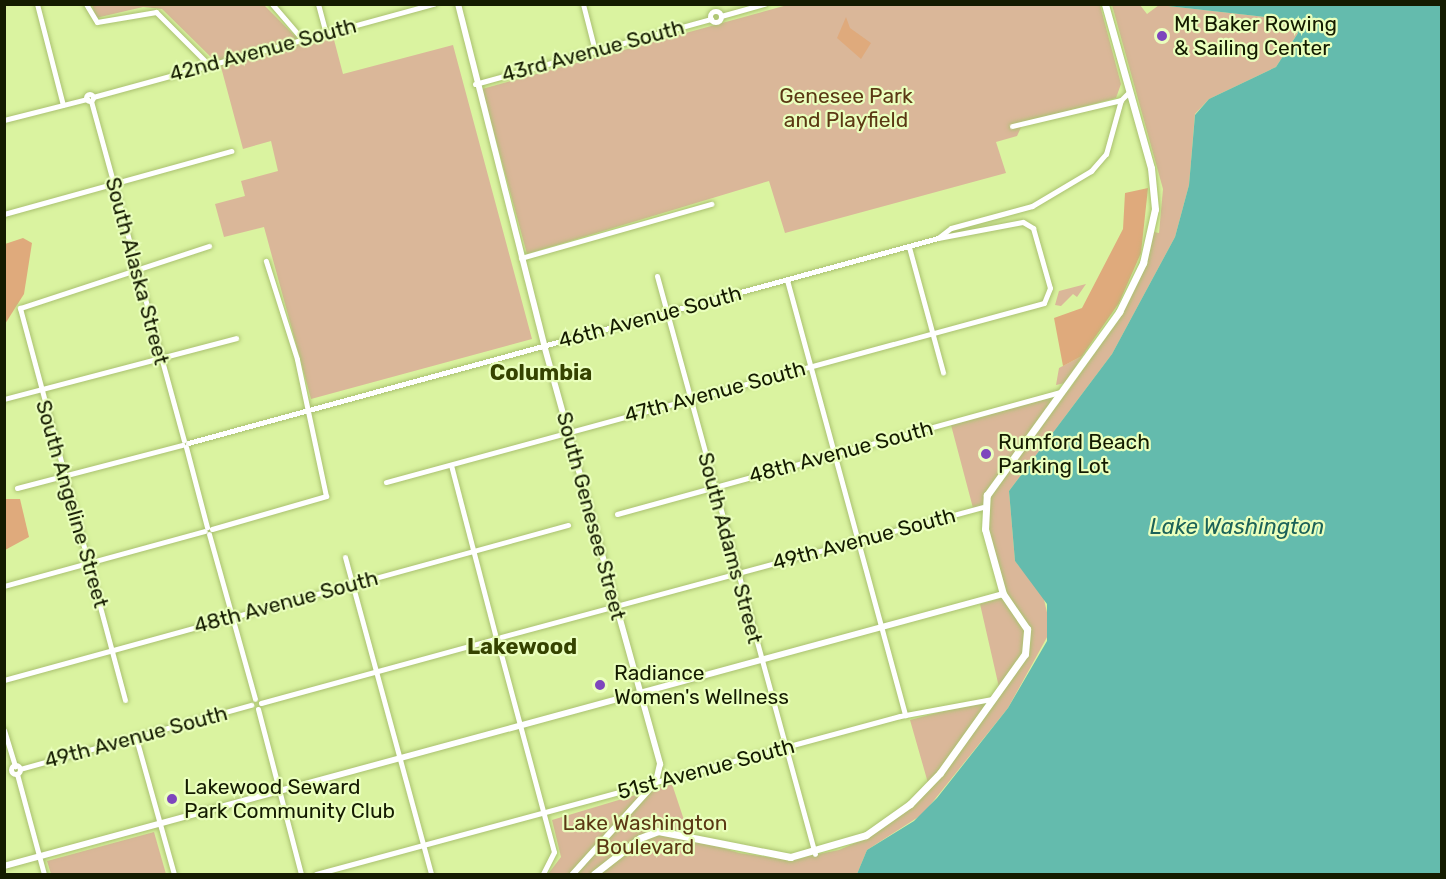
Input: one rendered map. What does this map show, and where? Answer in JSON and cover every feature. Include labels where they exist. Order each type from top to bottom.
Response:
[{"type":"main road","points":[[594,874],[640,837],[667,830],[753,853],[815,854],[866,835],[910,804],[940,773],[992,699],[1028,642],[1022,618],[1003,594],[983,507],[992,485],[1065,391],[1127,298],[1151,234],[1151,168],[1105,4]]},
{"type":"street","points":[[37,4],[63,105]]},
{"type":"street","points":[[86,4],[93,20],[151,11],[166,19],[209,65]]},
{"type":"street","points":[[272,4],[303,40]]},
{"type":"street","points":[[318,4],[326,33]]},
{"type":"street","name":"42nd Avenue South","points":[[4,120],[90,99],[434,4]]},
{"type":"street","name":"South Genesee Street","points":[[458,4],[475,84],[567,432],[659,758],[656,782]]},
{"type":"street","points":[[583,4],[595,51]]},
{"type":"street","points":[[713,4],[715,11],[721,16],[764,4]]},
{"type":"street","points":[[711,19],[715,11]]},
{"type":"street","name":"43rd Avenue South","points":[[475,84],[721,16]]},
{"type":"street","name":"46th Avenue South","points":[[938,238],[951,228],[1032,206],[1091,171],[1106,154],[1121,100],[1129,92]]},
{"type":"street","name":"South Alaska Street","points":[[90,99],[301,874]]},
{"type":"street","points":[[1012,126],[1121,100]]},
{"type":"street","points":[[4,214],[231,151]]},
{"type":"street","points":[[521,258],[711,204]]},
{"type":"street","name":"46th Avenue South","points":[[17,488],[938,238],[1023,222],[1033,228],[1050,288],[1044,303]]},
{"type":"street","points":[[136,272],[209,246]]},
{"type":"street","points":[[909,247],[943,372]]},
{"type":"street","points":[[4,586],[326,496],[297,359],[266,261]]},
{"type":"street","name":"South Angeline Street","points":[[125,700],[40,390],[20,308],[136,272]]},
{"type":"street","name":"South Adams Street","points":[[657,276],[815,854]]},
{"type":"street","points":[[788,280],[905,715]]},
{"type":"street","name":"47th Avenue South","points":[[386,482],[1044,303]]},
{"type":"street","points":[[4,399],[236,338]]},
{"type":"street","name":"48th Avenue South","points":[[617,514],[1065,391]]},
{"type":"street","points":[[451,465],[554,852],[551,865],[543,874]]},
{"type":"street","name":"49th Avenue South","points":[[4,773],[983,507]]},
{"type":"street","name":"48th Avenue South","points":[[4,680],[568,525]]},
{"type":"street","points":[[345,557],[431,874]]},
{"type":"street","points":[[4,866],[1003,594]]},
{"type":"street","name":"51st Avenue South","points":[[316,874],[905,715],[992,699]]},
{"type":"street","points":[[4,730],[44,874]]},
{"type":"street","points":[[136,738],[174,874]]},
{"type":"street","points":[[573,874],[656,782]]},
{"type":"green space","name":"Genesee Park and Playfield","points":[[791,4],[1100,5],[1121,84],[1116,98],[1023,123],[1017,136],[996,142],[1006,173],[785,233],[769,181],[527,254],[482,89]]},
{"type":"green space","points":[[92,5],[264,5],[303,44],[333,36],[343,74],[453,45],[532,339],[311,399],[264,227],[224,237],[215,204],[245,196],[241,181],[278,171],[271,141],[243,149],[221,67],[162,9],[143,7],[96,18]]},
{"type":"green space","name":"Lake Washington Boulevard","points":[[1112,5],[1140,5],[1147,14],[1159,5],[1291,20],[1298,33],[1276,67],[1209,99],[1195,114],[1189,185],[1175,237],[1112,354],[1009,491],[1015,561],[1043,595],[1051,630],[1008,708],[923,814],[867,850],[857,874],[548,874],[561,857],[552,820],[672,784],[690,838],[739,853],[788,860],[839,850],[869,837],[930,790],[910,720],[1001,696],[980,604],[1008,596],[990,538],[988,505],[973,508],[951,425],[1069,390],[1128,302],[1154,232],[1159,233],[1163,189]]},
{"type":"green space","points":[[1086,284],[1077,297],[1073,294],[1061,306],[1055,305],[1059,291]]},
{"type":"green space","points":[[1093,340],[1065,383],[1056,385],[1059,368],[1082,356]]},
{"type":"green space","points":[[154,832],[166,874],[51,874],[47,861]]},
{"type":"shaded area","points":[[846,17],[850,28],[871,43],[861,59],[837,38]]},
{"type":"shaded area","points":[[1148,188],[1141,253],[1119,303],[1082,356],[1063,366],[1054,318],[1082,308],[1123,229],[1125,193]]},
{"type":"shaded area","points":[[23,238],[32,243],[24,294],[5,324],[5,244]]},
{"type":"shaded area","points":[[5,499],[20,499],[29,537],[5,550]]},
{"type":"water","name":"Lake Washington","points":[[1159,5],[1441,5],[1441,874],[857,874],[867,850],[914,821],[937,798],[1008,708],[1047,641],[1047,604],[1015,561],[1009,491],[1112,354],[1175,237],[1189,185],[1195,115],[1209,99],[1276,67],[1298,33],[1291,20]]},
{"type":"place","name":"Mt Baker Rowing & Sailing Center","points":[[1162,36]]},
{"type":"place","name":"Rumford Beach Parking Lot","points":[[986,454]]},
{"type":"place","name":"Radiance Women's Wellness","points":[[600,685]]},
{"type":"place","name":"Lakewood Seward Park Community Club","points":[[172,799]]},
{"type":"district","name":"Columbia","points":[[541,373]]},
{"type":"district","name":"Lakewood","points":[[522,647]]}]
